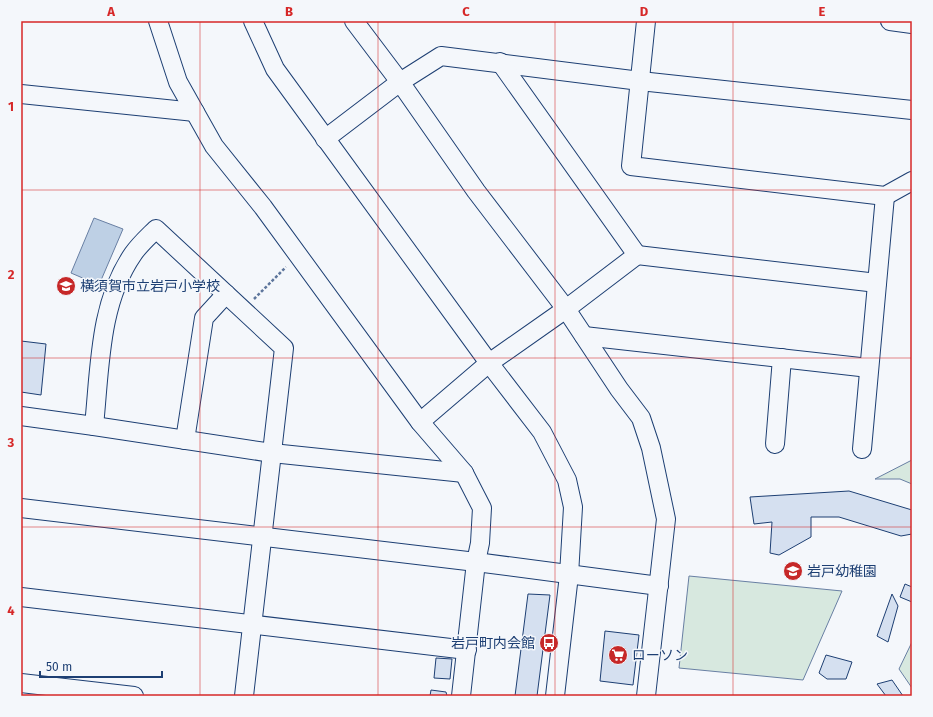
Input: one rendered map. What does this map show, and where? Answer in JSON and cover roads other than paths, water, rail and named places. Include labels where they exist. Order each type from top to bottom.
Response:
[{"type":"street","points":[[158,21],[178,82],[214,146],[263,207],[420,422],[464,474],[482,508],[480,543],[476,562],[461,696]]},
{"type":"street","points":[[253,21],[275,69],[489,364],[542,432],[567,480],[573,507],[569,575],[555,696]]},
{"type":"street","points":[[354,21],[400,82],[476,192],[566,309],[619,390],[641,418],[651,448],[666,519],[646,696]]},
{"type":"street","points":[[646,21],[631,166],[885,196],[912,181]]},
{"type":"street","points":[[890,21],[912,24]]},
{"type":"street","points":[[325,139],[400,82],[442,56],[500,62],[640,81],[912,110]]},
{"type":"street","points":[[500,62],[637,255]]},
{"type":"street","points":[[21,94],[195,112]]},
{"type":"street","points":[[862,449],[885,196]]},
{"type":"street","points":[[94,426],[104,327],[116,286],[133,254],[156,229],[284,348],[244,696]]},
{"type":"street","points":[[420,422],[489,364],[566,309],[637,255],[877,283]]},
{"type":"street","points":[[185,440],[204,318],[226,294]]},
{"type":"street","points":[[584,336],[870,368]]},
{"type":"street","points":[[775,444],[782,358]]},
{"type":"street","points":[[21,416],[272,453],[464,474]]},
{"type":"street","points":[[21,508],[262,538],[476,562],[659,586]]},
{"type":"street","points":[[21,597],[467,650]]},
{"type":"street","points":[[21,683],[134,696]]},
{"type":"water","points":[[94,218],[123,229],[99,285],[71,273]]},
{"type":"place","name":"横須賀市立岩戸小学校","points":[[66,286]]},
{"type":"place","name":"岩戸幼稚園","points":[[793,571]]},
{"type":"place","name":"岩戸町内会館","points":[[549,643]]},
{"type":"place","name":"ローソン","points":[[618,655]]}]
